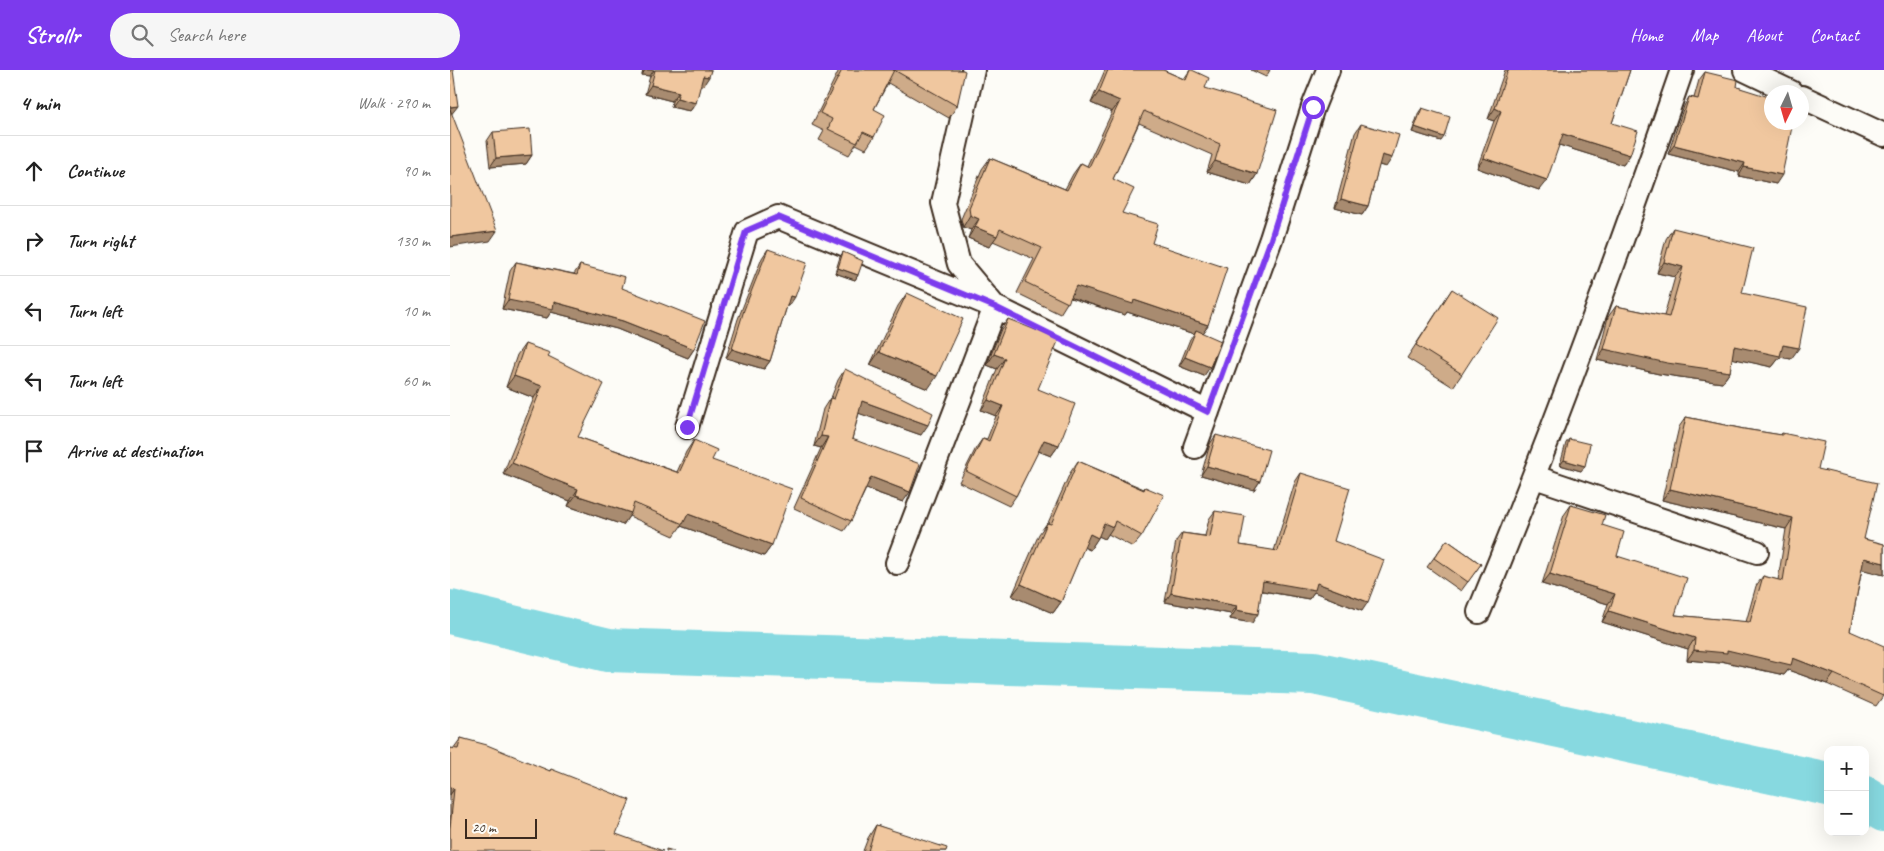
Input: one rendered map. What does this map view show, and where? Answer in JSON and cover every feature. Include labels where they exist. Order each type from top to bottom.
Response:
[{"type":"street","points":[[973,70],[943,203],[959,264],[995,307]]},
{"type":"street","points":[[1195,447],[1271,239],[1313,107],[1328,70]]},
{"type":"street","points":[[1479,612],[1535,477],[1624,238],[1682,70]]},
{"type":"street","points":[[1745,70],[1776,85]]},
{"type":"street","points":[[1809,101],[1884,136]]},
{"type":"street","points":[[687,427],[746,231],[778,217],[995,307],[1208,412]]},
{"type":"street","points":[[897,564],[995,307]]},
{"type":"street","points":[[1535,477],[1757,552]]},
{"type":"building","points":[[450,70],[453,70],[458,106],[450,107]]},
{"type":"building","points":[[655,70],[711,70],[709,77],[703,76],[696,103],[677,98],[679,92],[651,85]]},
{"type":"building","points":[[842,70],[894,70],[874,109],[885,115],[874,137],[863,132],[857,143],[828,129],[832,119],[820,113]]},
{"type":"building","points":[[894,70],[965,71],[957,106]]},
{"type":"building","points":[[1108,70],[1163,70],[1186,80],[1190,70],[1192,70],[1209,78],[1205,88],[1277,110],[1257,174],[1215,161],[1220,144],[1144,111],[1113,179],[1134,189],[1122,213],[1158,224],[1152,243],[1227,268],[1208,325],[1134,300],[1133,304],[1076,286],[1068,303],[1025,282],[1042,248],[1000,229],[997,236],[975,227],[979,219],[970,215],[969,208],[990,158],[1067,190],[1081,163],[1089,167],[1120,101],[1099,92]]},
{"type":"building","points":[[1508,70],[1630,70],[1612,123],[1638,131],[1630,155],[1563,134],[1547,180],[1484,158],[1501,111],[1495,108]]},
{"type":"building","points":[[1705,72],[1738,80],[1737,87],[1764,95],[1764,130],[1791,130],[1782,175],[1744,167],[1745,163],[1674,145],[1689,97],[1698,99]]},
{"type":"building","points":[[1422,108],[1450,117],[1444,137],[1415,127]]},
{"type":"building","points":[[450,109],[497,231],[450,237]]},
{"type":"building","points":[[1361,124],[1399,135],[1392,158],[1382,155],[1368,206],[1341,199]]},
{"type":"building","points":[[530,129],[532,155],[496,158],[493,132]]},
{"type":"building","points":[[1673,228],[1753,248],[1742,293],[1807,307],[1799,348],[1783,345],[1780,356],[1734,346],[1730,372],[1667,363],[1604,349],[1616,306],[1669,317],[1683,267],[1664,262]]},
{"type":"building","points":[[768,249],[807,263],[795,297],[790,296],[770,361],[732,349],[744,310]]},
{"type":"building","points":[[843,252],[863,261],[858,275],[838,268]]},
{"type":"building","points":[[516,262],[577,275],[580,265],[625,277],[622,288],[705,321],[694,349],[623,321],[554,302],[553,309],[508,300]]},
{"type":"building","points":[[1452,289],[1498,318],[1462,374],[1416,345]]},
{"type":"building","points":[[907,293],[963,319],[937,376],[879,352]]},
{"type":"building","points":[[1008,319],[1059,339],[1038,389],[1075,404],[1059,445],[1044,440],[1016,496],[966,471],[983,438],[989,441],[1003,406],[988,400],[1005,358],[994,354]]},
{"type":"building","points":[[1196,330],[1221,341],[1210,367],[1185,357]]},
{"type":"building","points":[[525,344],[550,353],[548,356],[604,384],[578,437],[679,473],[694,440],[717,450],[712,460],[792,489],[772,545],[688,514],[683,524],[634,503],[631,513],[576,495],[578,489],[512,463],[542,386],[514,376]]},
{"type":"building","points":[[845,369],[933,413],[928,425],[862,401],[852,439],[920,464],[910,492],[871,477],[851,521],[801,498],[828,437],[821,436],[830,398],[834,399]]},
{"type":"building","points":[[1686,417],[1824,442],[1818,469],[1877,483],[1864,539],[1884,544],[1884,563],[1864,558],[1850,631],[1884,646],[1883,696],[1793,658],[1791,665],[1727,650],[1727,653],[1694,650],[1695,638],[1609,611],[1615,594],[1550,574],[1571,505],[1605,515],[1602,525],[1624,532],[1617,556],[1687,578],[1675,615],[1750,622],[1763,576],[1783,581],[1793,518],[1670,489]]},
{"type":"building","points":[[1216,435],[1269,450],[1260,481],[1207,466]]},
{"type":"building","points":[[1569,439],[1590,444],[1585,466],[1564,460]]},
{"type":"building","points":[[1078,461],[1144,490],[1145,487],[1164,495],[1142,536],[1115,521],[1113,527],[1104,523],[1098,538],[1090,534],[1061,602],[1021,584],[1047,523],[1051,524]]},
{"type":"building","points":[[1301,473],[1350,488],[1334,541],[1384,560],[1368,602],[1317,583],[1315,590],[1263,581],[1258,614],[1236,610],[1237,606],[1171,593],[1182,533],[1210,537],[1215,511],[1245,516],[1240,545],[1278,551]]},
{"type":"building","points":[[1447,540],[1481,564],[1468,582],[1434,558]]},
{"type":"building","points":[[461,738],[487,745],[550,771],[551,769],[630,800],[616,834],[663,851],[450,851],[454,789],[450,788],[450,748],[458,749]]},
{"type":"building","points":[[876,825],[947,848],[946,851],[868,851]]},
{"type":"waterway","points":[[450,612],[608,650],[1314,673],[1824,783]]},
{"type":"waterway","points":[[1869,801],[1884,810]]},
{"type":"route","points":[[687,427],[701,387],[746,231],[778,217],[995,307],[1208,412],[1271,239],[1313,107]]}]
